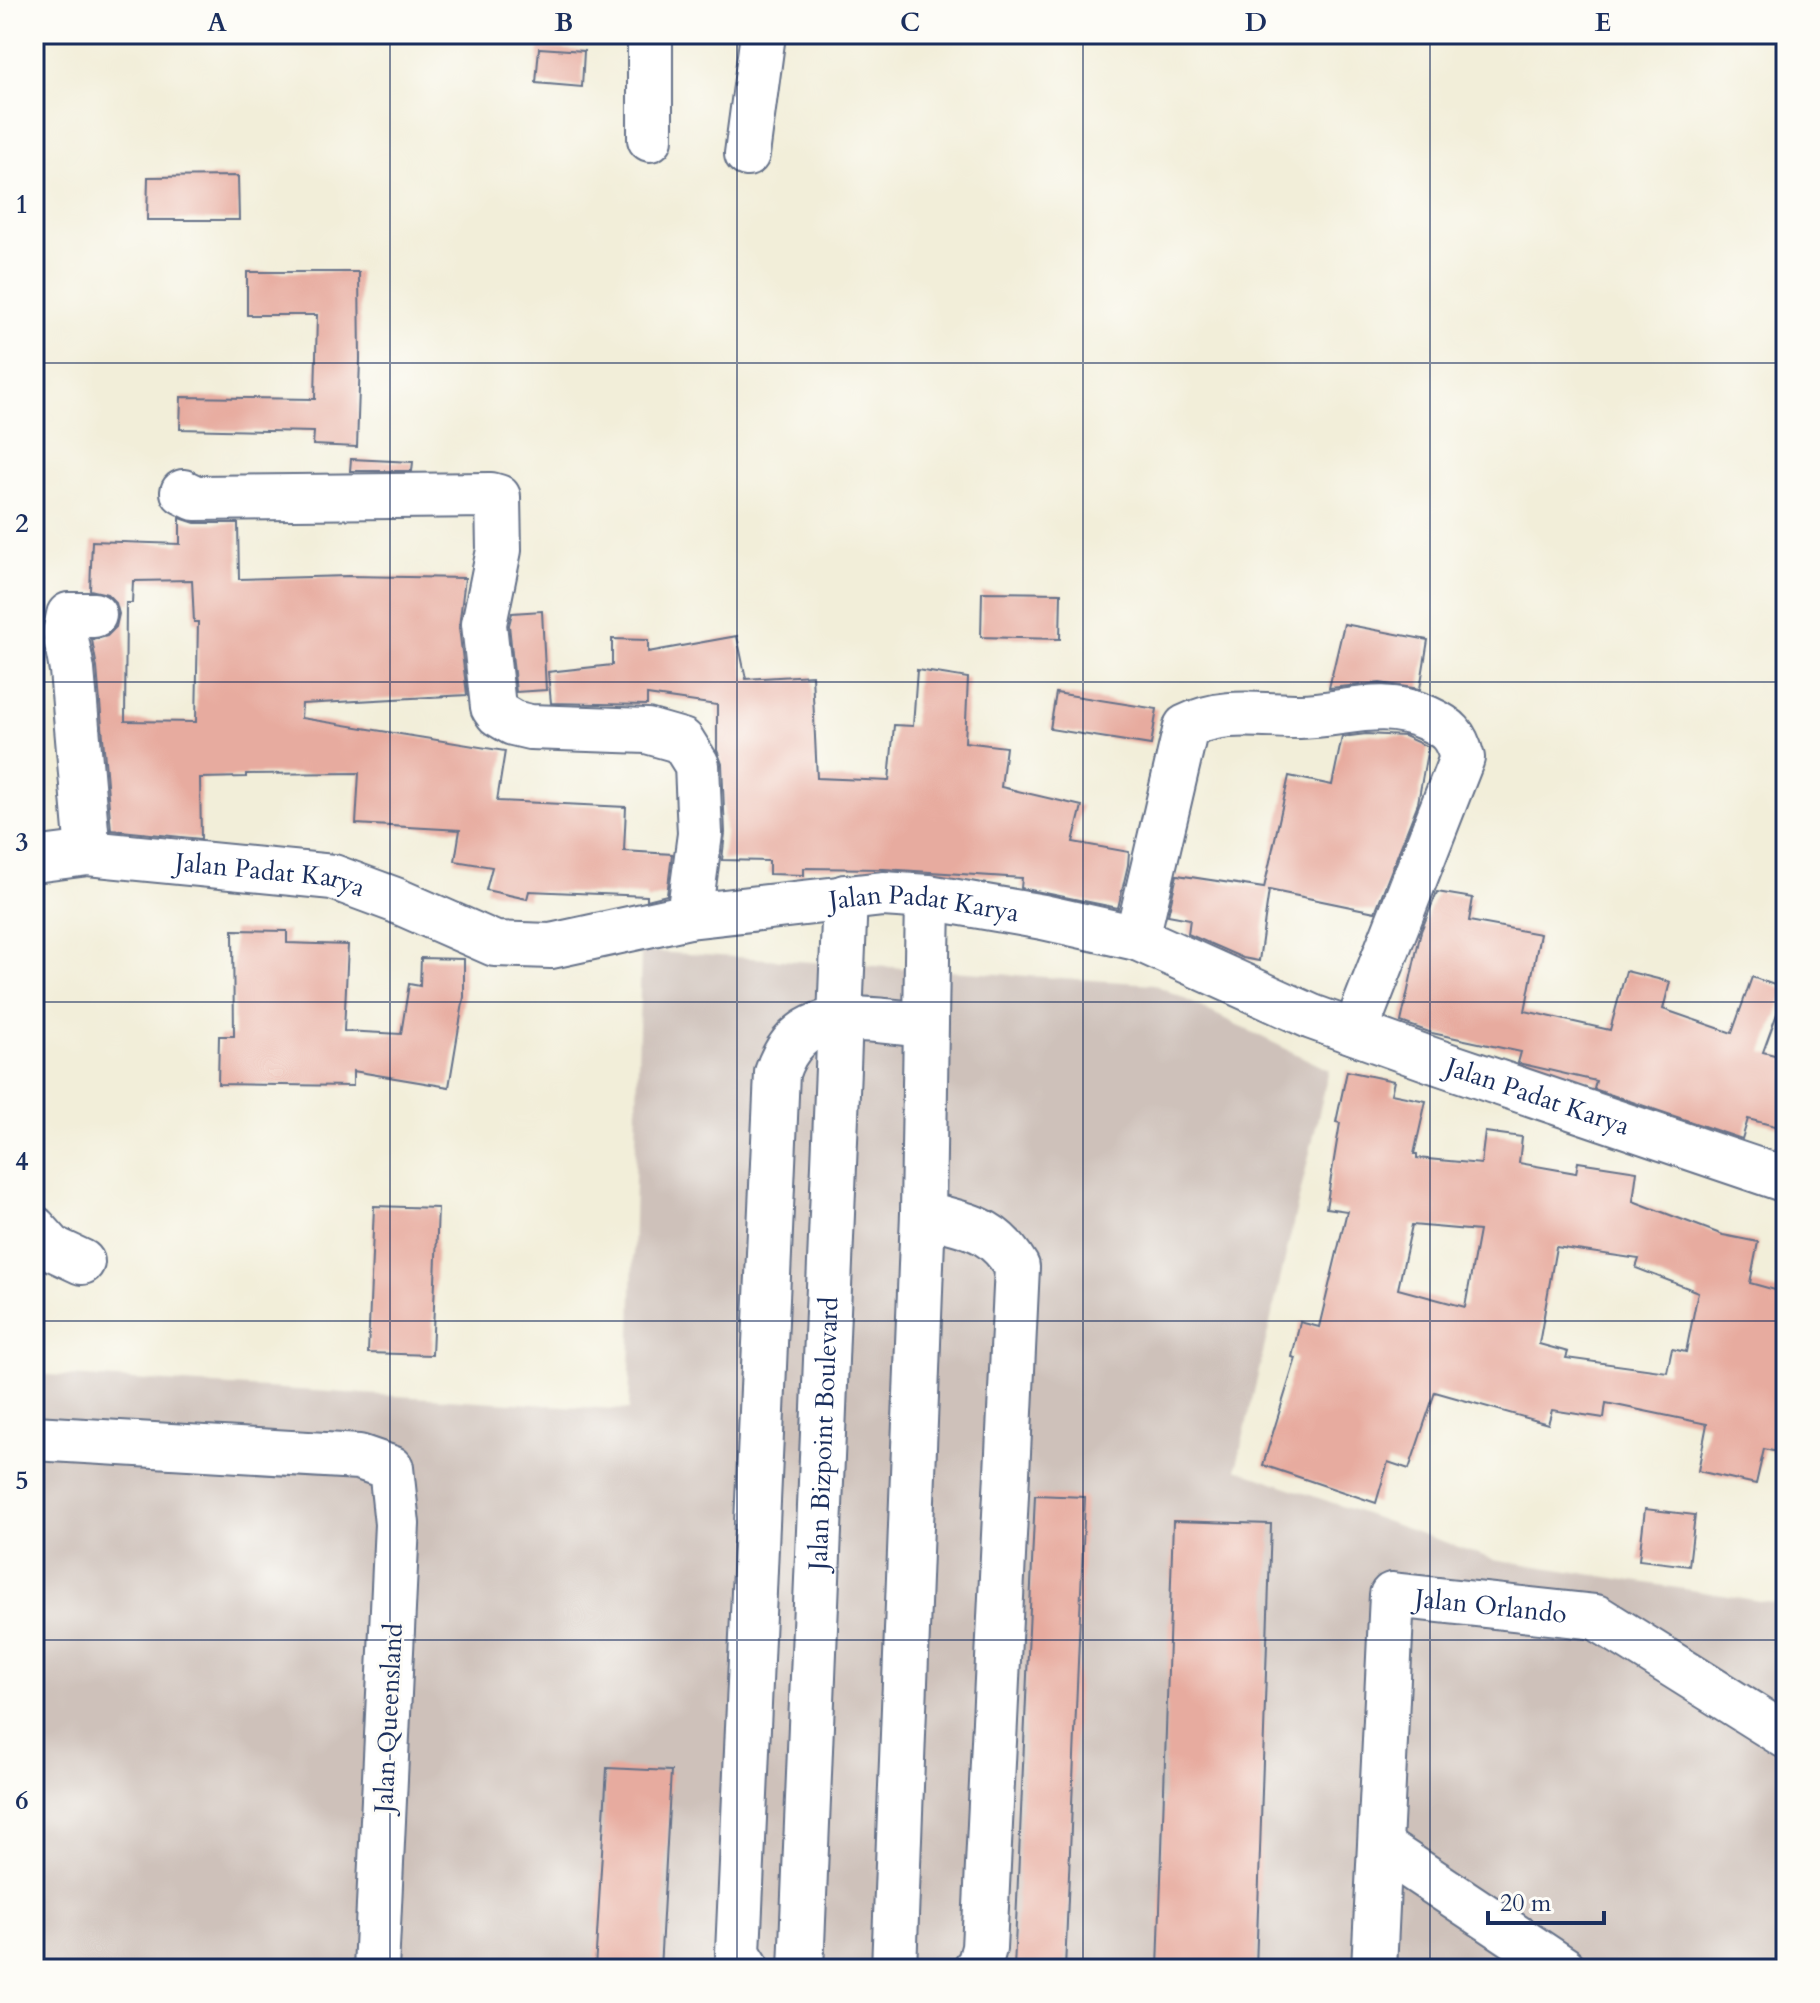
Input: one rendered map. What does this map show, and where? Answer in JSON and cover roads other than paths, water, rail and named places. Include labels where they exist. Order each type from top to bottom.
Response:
[{"type":"street","points":[[650,34],[650,139]]},
{"type":"street","points":[[747,154],[763,34]]},
{"type":"street","points":[[183,492],[195,498],[498,497],[499,550],[484,624],[493,707],[504,719],[530,727],[647,731],[682,741],[697,765],[700,834],[689,916]]},
{"type":"street","points":[[88,853],[72,670],[65,633],[69,615],[94,615]]},
{"type":"street","points":[[1137,938],[1186,727],[1204,718],[1246,713],[1304,716],[1374,707],[1408,710],[1438,723],[1457,738],[1462,758],[1355,1032]]},
{"type":"street","name":"Jalan Padat Karya","points":[[34,860],[88,853],[333,877],[395,900],[495,944],[551,946],[689,916],[883,894],[928,897],[1043,917],[1137,938],[1312,1017],[1786,1180]]},
{"type":"street","name":"Jalan Bizpoint Boulevard","points":[[801,1969],[845,897]]},
{"type":"street","points":[[894,1969],[923,1213],[928,897]]},
{"type":"street","points":[[748,1969],[738,1953],[777,1073],[784,1052],[809,1028],[840,1019],[925,1025]]},
{"type":"street","points":[[923,1213],[986,1231],[1005,1246],[1017,1267],[984,1948],[979,1966],[975,1969]]},
{"type":"street","points":[[34,1228],[52,1248],[82,1262]]},
{"type":"street","name":"Jalan Queensland","points":[[34,1438],[359,1457],[391,1468],[397,1524],[376,1969]]},
{"type":"street","name":"Jalan Orlando","points":[[1374,1969],[1392,1595],[1596,1617],[1786,1736]]},
{"type":"street","points":[[1381,1847],[1564,1969]]}]
